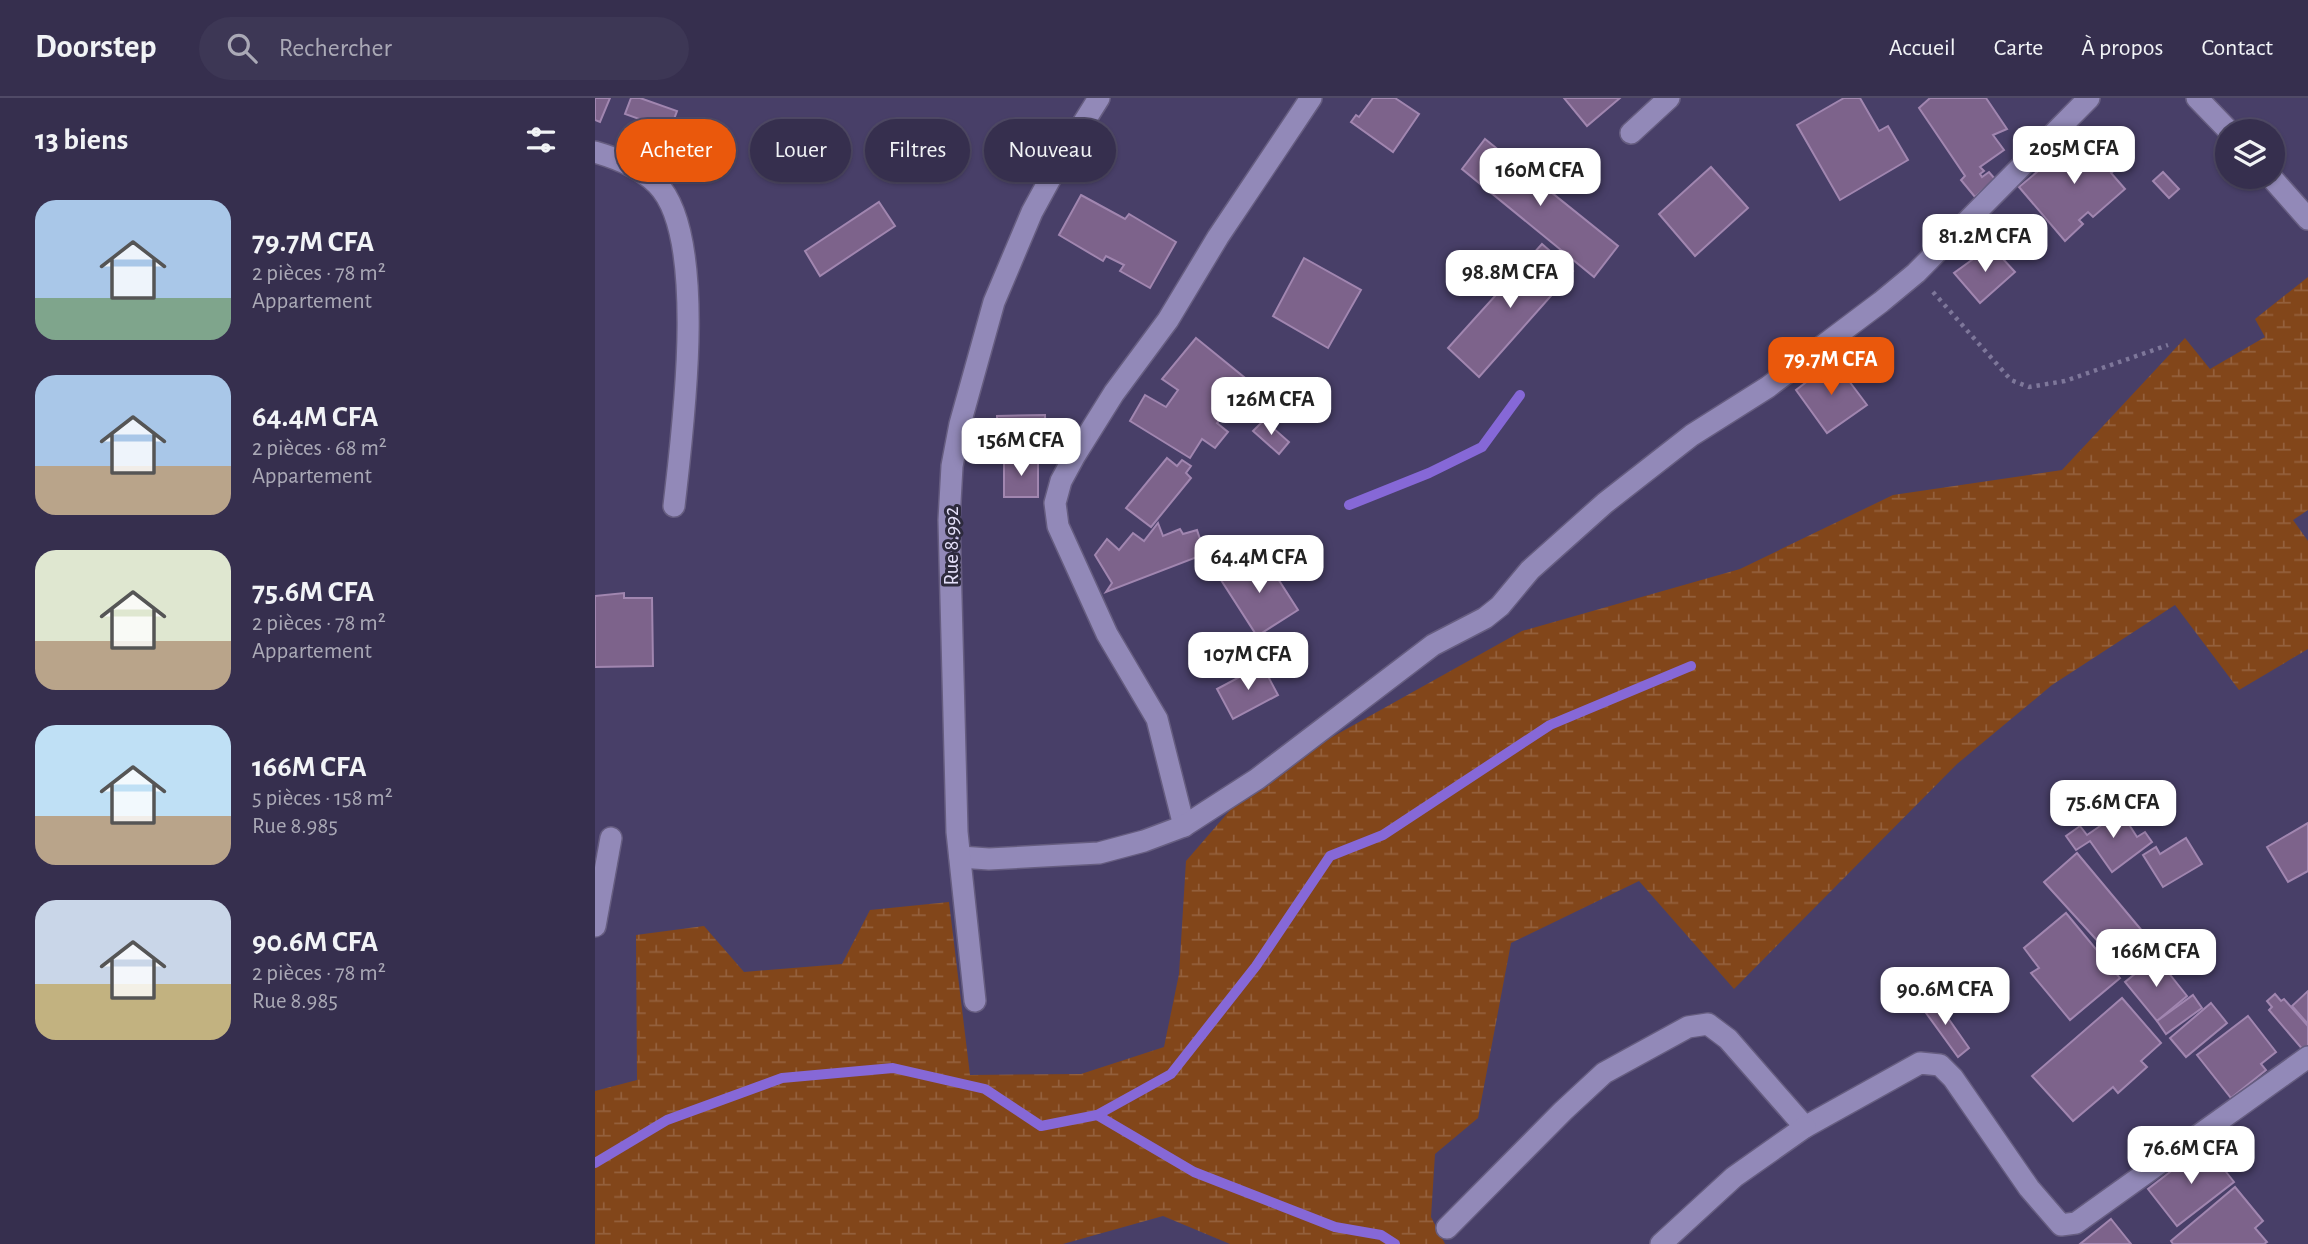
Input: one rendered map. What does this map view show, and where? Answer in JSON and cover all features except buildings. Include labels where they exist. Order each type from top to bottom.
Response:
[{"type":"street","name":"Rue 8.992","points":[[975,1001],[957,832],[949,520],[952,466],[960,424],[994,302],[1032,212],[1099,98]]},
{"type":"street","points":[[1184,826],[1157,719],[1107,634],[1058,526],[1055,503],[1061,481],[1080,446],[1114,393],[1168,320],[1218,237],[1311,98]]},
{"type":"street","points":[[1631,133],[1669,98]]},
{"type":"street","points":[[960,857],[989,859],[1099,853],[1144,841],[1184,826],[1257,779],[1433,645],[1485,618],[1500,606],[1529,570],[1605,503],[1692,435],[1768,387],[1916,273],[2089,98]]},
{"type":"street","points":[[2204,100],[2219,119]]},
{"type":"street","points":[[595,152],[642,172],[658,185],[672,208],[684,248],[688,310],[686,403],[674,506]]},
{"type":"street","points":[[2282,189],[2308,219]]},
{"type":"street","points":[[595,926],[611,838]]},
{"type":"street","points":[[1447,1228],[1604,1073],[1688,1027],[1708,1024],[1728,1039],[1805,1127]]},
{"type":"street","points":[[1661,1244],[1734,1177],[1805,1127],[1920,1063],[1940,1065],[1953,1078],[2029,1188],[2061,1225],[2077,1223],[2308,1057]]},
{"type":"path","points":[[1916,273],[2011,380],[2029,387],[2065,381],[2168,345]]},
{"type":"green space","points":[[2308,277],[2308,510],[2293,520],[2308,541],[2308,649],[2239,690],[2175,605],[2052,685],[1957,764],[1734,989],[1639,881],[1511,943],[1478,1118],[1435,1154],[1431,1217],[1445,1244],[1230,1244],[1163,1216],[1063,1244],[595,1244],[595,1091],[637,1080],[636,935],[704,926],[744,972],[842,964],[870,910],[949,902],[970,1075],[1081,1074],[1164,1047],[1179,974],[1186,861],[1257,779],[1522,631],[1740,569],[1893,495],[2062,470],[2185,338],[2210,369],[2265,337],[2255,319]]},
{"type":"waterway","points":[[1349,505],[1429,473],[1482,447],[1520,395]]},
{"type":"waterway","points":[[595,1163],[667,1120],[782,1078],[893,1068],[985,1089],[1041,1126],[1097,1115],[1171,1074],[1256,966],[1330,856],[1383,835],[1550,725],[1691,666]]},
{"type":"waterway","points":[[1097,1115],[1194,1172],[1335,1227],[1381,1235],[1395,1244]]}]
